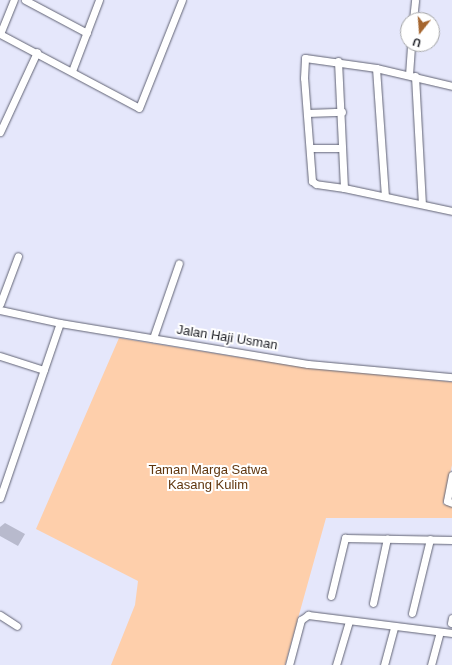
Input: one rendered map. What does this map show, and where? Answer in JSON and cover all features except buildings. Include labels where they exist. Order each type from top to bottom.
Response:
[{"type":"street","points":[[14,0],[0,34],[37,52],[139,108],[182,0]]},
{"type":"street","points":[[25,0],[87,33]]},
{"type":"street","points":[[72,71],[99,0]]},
{"type":"street","points":[[414,12],[415,0]]},
{"type":"street","points":[[0,132],[37,52]]},
{"type":"street","points":[[411,52],[422,204]]},
{"type":"street","points":[[452,86],[376,68],[338,61],[305,58],[312,181],[316,184],[385,196],[452,212]]},
{"type":"street","points":[[338,61],[342,112],[344,188]]},
{"type":"street","points":[[376,68],[385,196]]},
{"type":"street","points":[[307,113],[342,112]]},
{"type":"street","points":[[310,148],[342,148]]},
{"type":"street","points":[[0,304],[18,256]]},
{"type":"street","points":[[153,338],[179,263]]},
{"type":"street","name":"Jalan Haji Usman","points":[[0,310],[60,322],[308,364],[452,377]]},
{"type":"street","points":[[0,498],[60,322]]},
{"type":"street","points":[[0,356],[44,370]]},
{"type":"street","points":[[452,475],[447,501],[452,503]]},
{"type":"street","points":[[331,596],[345,538],[452,540]]},
{"type":"street","points":[[373,603],[387,538]]},
{"type":"street","points":[[412,613],[430,539]]},
{"type":"street","points":[[0,615],[17,626]]},
{"type":"street","points":[[289,665],[304,616],[452,633]]},
{"type":"street","points":[[336,665],[349,621]]},
{"type":"street","points":[[384,665],[394,626]]},
{"type":"street","points":[[431,665],[440,632]]},
{"type":"green space","name":"Taman Marga Satwa Kasang Kulim","points":[[119,338],[244,358],[452,382],[452,465],[443,504],[452,506],[452,518],[326,518],[285,665],[111,665],[135,605],[138,581],[36,529]]}]
